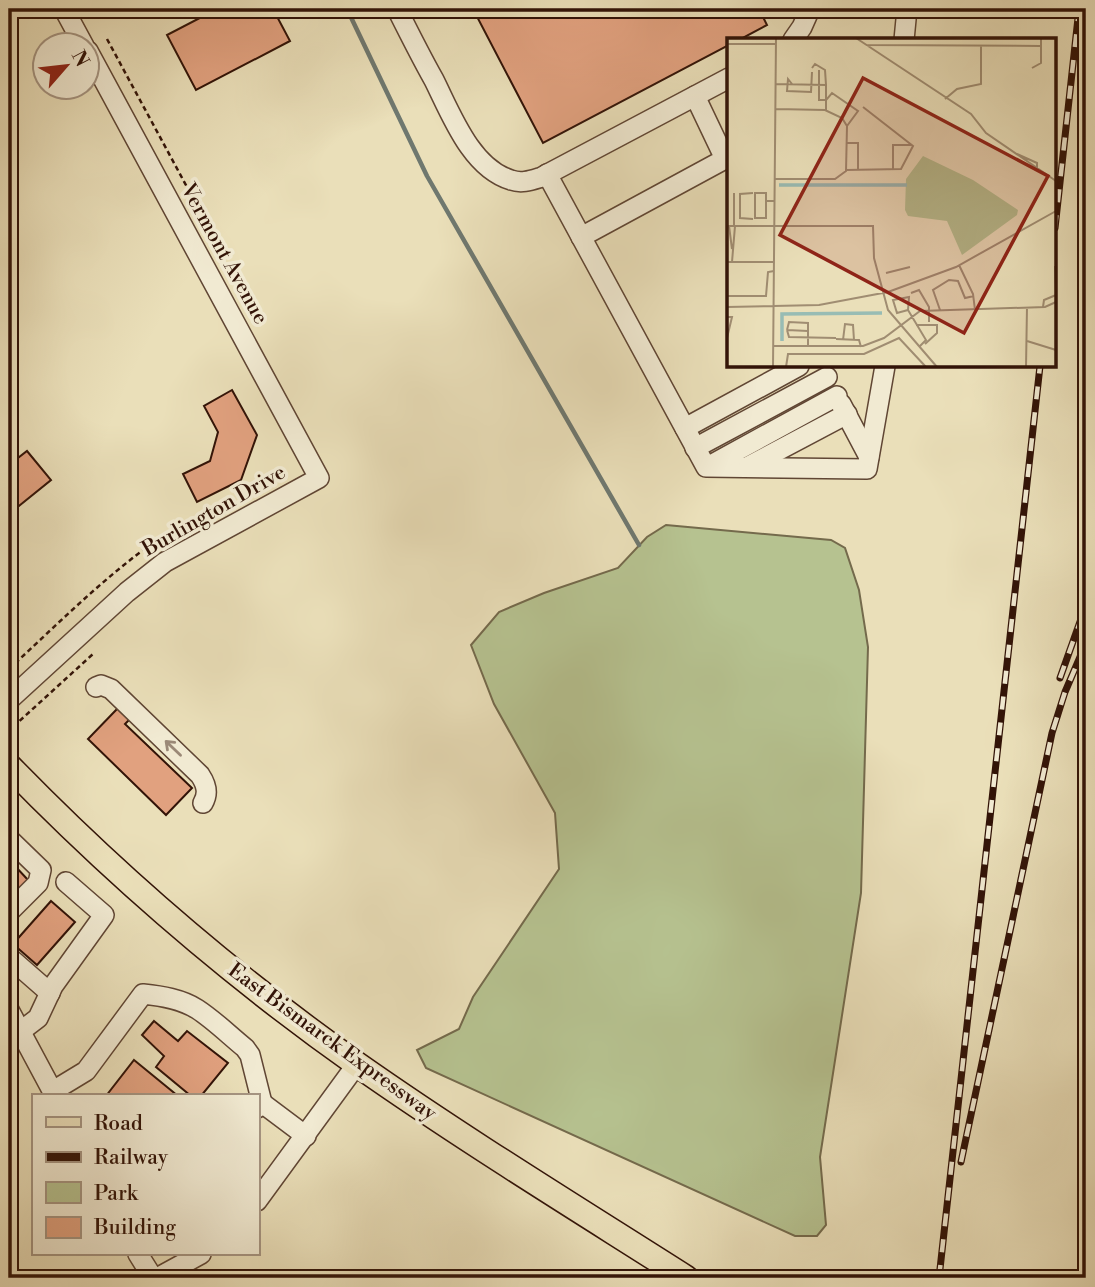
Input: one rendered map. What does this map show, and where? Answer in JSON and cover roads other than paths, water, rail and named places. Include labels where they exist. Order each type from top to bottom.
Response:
[{"type":"main road","name":"East Bismarck Expressway","points":[[9,766],[94,850],[247,982],[357,1064],[686,1278]]},
{"type":"street","points":[[64,9],[76,32]]},
{"type":"street","points":[[397,9],[464,139],[498,174],[512,181],[528,182],[547,174],[727,79]]},
{"type":"street","points":[[794,38],[810,9]]},
{"type":"street","points":[[904,38],[907,9]]},
{"type":"street","name":"Vermont Avenue","points":[[102,77],[319,478]]},
{"type":"street","points":[[581,237],[725,159],[695,96]]},
{"type":"street","points":[[547,174],[706,467]]},
{"type":"street","points":[[685,428],[795,368]]},
{"type":"street","points":[[706,467],[867,469],[885,368]]},
{"type":"street","points":[[695,448],[824,372],[869,457]]},
{"type":"street","points":[[706,467],[842,405]]},
{"type":"street","points":[[746,467],[842,405]]},
{"type":"street","name":"Burlington Drive","points":[[9,700],[127,592],[165,562],[319,478]]},
{"type":"street","points":[[96,687],[101,685],[111,689],[200,775],[206,789],[203,803]]},
{"type":"street","points":[[9,839],[41,870],[38,883],[9,912]]},
{"type":"street","points":[[9,849],[30,871],[32,878],[29,892]]},
{"type":"street","points":[[15,1035],[38,1018],[53,986],[104,915],[65,882]]},
{"type":"street","points":[[10,958],[50,993]]},
{"type":"street","points":[[9,1010],[15,1035],[54,1094],[86,1071],[144,994],[183,1002],[245,1048],[250,1055],[257,1094]]},
{"type":"street","points":[[259,1199],[357,1064]]},
{"type":"street","points":[[259,1105],[306,1136]]},
{"type":"street","points":[[139,1256],[155,1278],[197,1256]]},
{"type":"waterway","points":[[347,9],[427,176],[639,545]]},
{"type":"railway","points":[[1056,219],[1079,9]]},
{"type":"railway","points":[[939,1278],[1040,368]]},
{"type":"railway","points":[[1060,678],[1086,605]]},
{"type":"railway","points":[[961,1162],[1052,733],[1065,692],[1086,643]]}]
